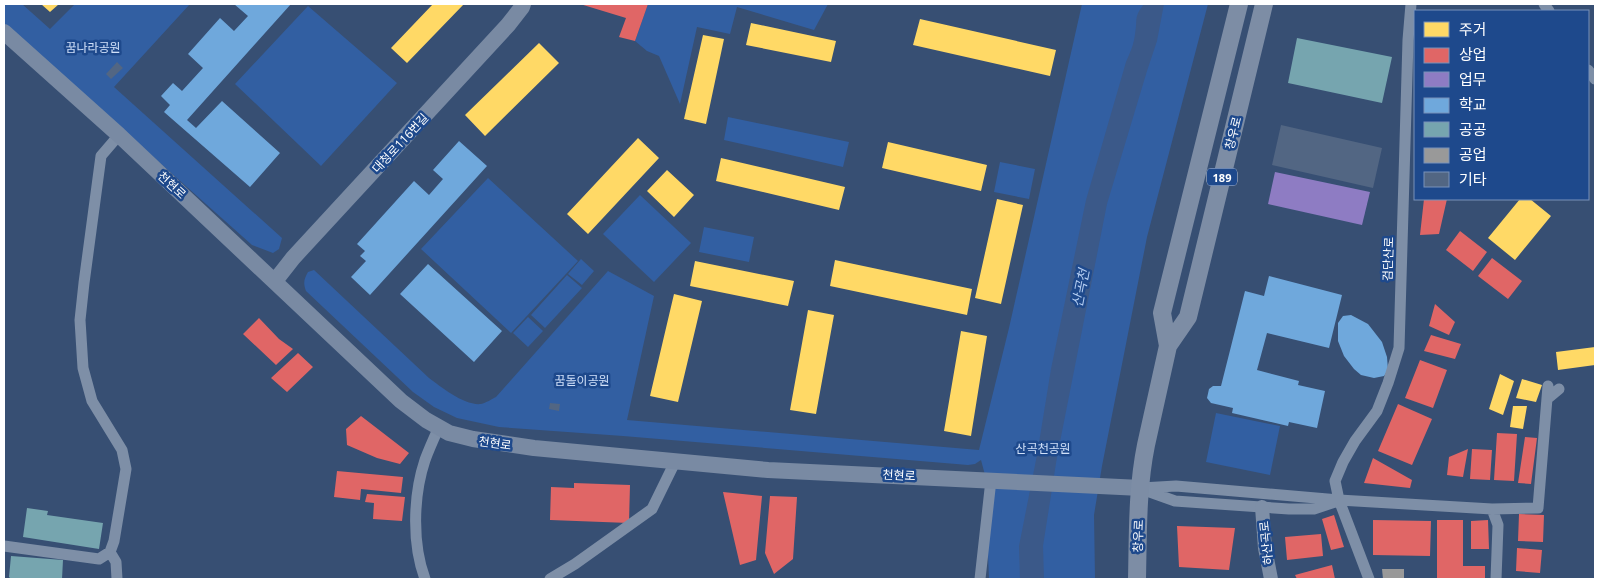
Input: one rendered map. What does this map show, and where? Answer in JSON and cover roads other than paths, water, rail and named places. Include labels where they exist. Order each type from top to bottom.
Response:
[{"type":"main road","name":"대청로116번길","points":[[275,281],[292,258],[508,25],[523,4]]},
{"type":"main road","name":"창우로","points":[[1168,346],[1162,313],[1239,4]]},
{"type":"main road","name":"창우로","points":[[1137,579],[1138,521],[1143,460],[1168,346],[1188,317],[1264,4]]},
{"type":"main road","name":"천현로","points":[[4,32],[118,135],[402,401],[426,420],[449,433],[473,439],[534,448],[768,470],[1140,488]]},
{"type":"street","name":"검단산로","points":[[1369,579],[1339,500],[1336,481],[1355,441],[1377,411],[1399,348],[1408,40],[1411,4]]},
{"type":"street","points":[[4,546],[98,559],[110,552],[114,541],[118,507],[126,469],[122,450],[92,401],[83,368],[80,320],[101,156],[118,135]]},
{"type":"street","points":[[1140,488],[1176,486],[1339,500],[1492,509],[1538,508],[1548,386]]},
{"type":"street","points":[[1547,399],[1559,389]]},
{"type":"street","points":[[425,579],[419,563],[416,521],[420,482],[425,460],[439,427]]},
{"type":"street","points":[[550,579],[575,564],[652,509],[676,460]]},
{"type":"street","points":[[980,579],[991,480]]},
{"type":"street","points":[[1140,488],[1175,501],[1289,510],[1314,509],[1339,500]]},
{"type":"street","name":"하산곡로","points":[[1262,507],[1265,548],[1271,579]]},
{"type":"street","points":[[1492,509],[1498,525],[1496,579]]},
{"type":"street","points":[[110,552],[116,562],[117,579]]},
{"type":"water","name":"산곡천","points":[[1144,4],[1164,4],[1157,41],[1107,204],[1057,457],[1043,546],[1044,579],[1020,579],[1019,546],[1037,455],[1051,369],[1086,200],[1126,62],[1133,45],[1137,16]]},
{"type":"park label","name":"꿈나라공원","points":[[93,47]]},
{"type":"park label","name":"꿈돌이공원","points":[[582,380]]},
{"type":"park label","name":"산곡천공원","points":[[1043,448]]}]
